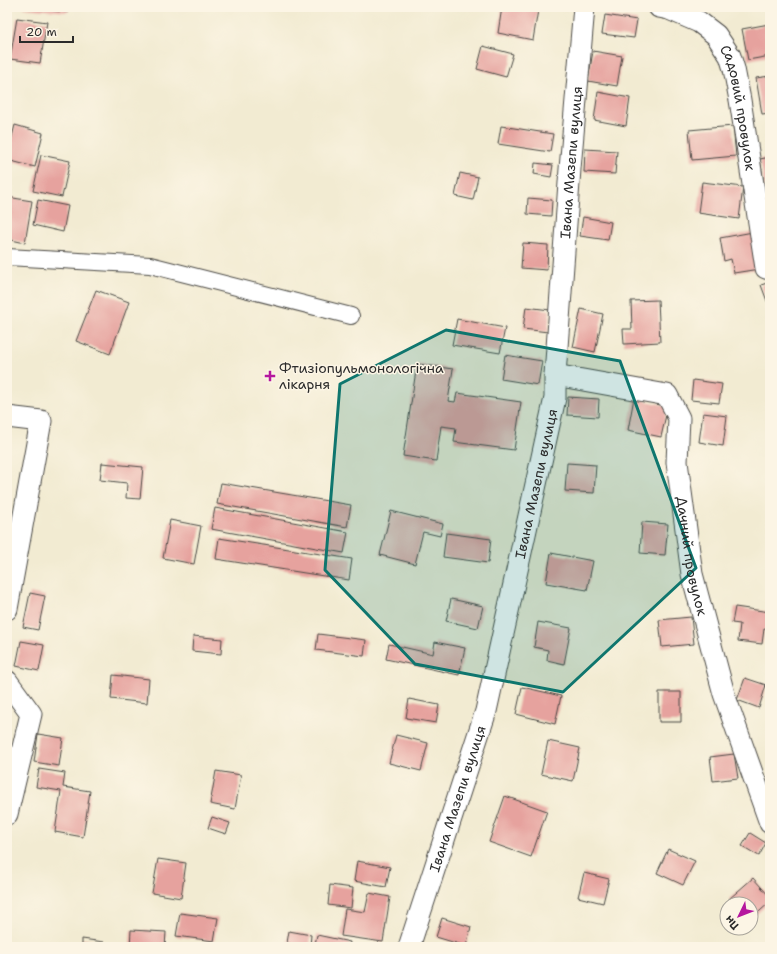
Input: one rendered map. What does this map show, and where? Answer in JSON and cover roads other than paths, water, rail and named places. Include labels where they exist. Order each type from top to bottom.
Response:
[{"type":"street","name":"Івана Мазепи вулиця","points":[[409,947],[486,711],[555,398],[555,375],[570,169],[584,7]]},
{"type":"street","name":"Садовий провулок","points":[[659,7],[669,9],[699,22],[716,35],[730,56],[740,100],[766,268],[770,269]]},
{"type":"street","points":[[7,257],[150,266],[350,316]]},
{"type":"street","name":"Дачний провулок","points":[[555,375],[667,394],[679,418],[677,462],[692,574],[724,694],[770,823]]},
{"type":"street","points":[[7,417],[41,421],[7,609]]},
{"type":"street","points":[[7,681],[32,714],[7,814]]},
{"type":"place","name":"Фтизіопульмонологічна лікарня","points":[[270,376]]}]
